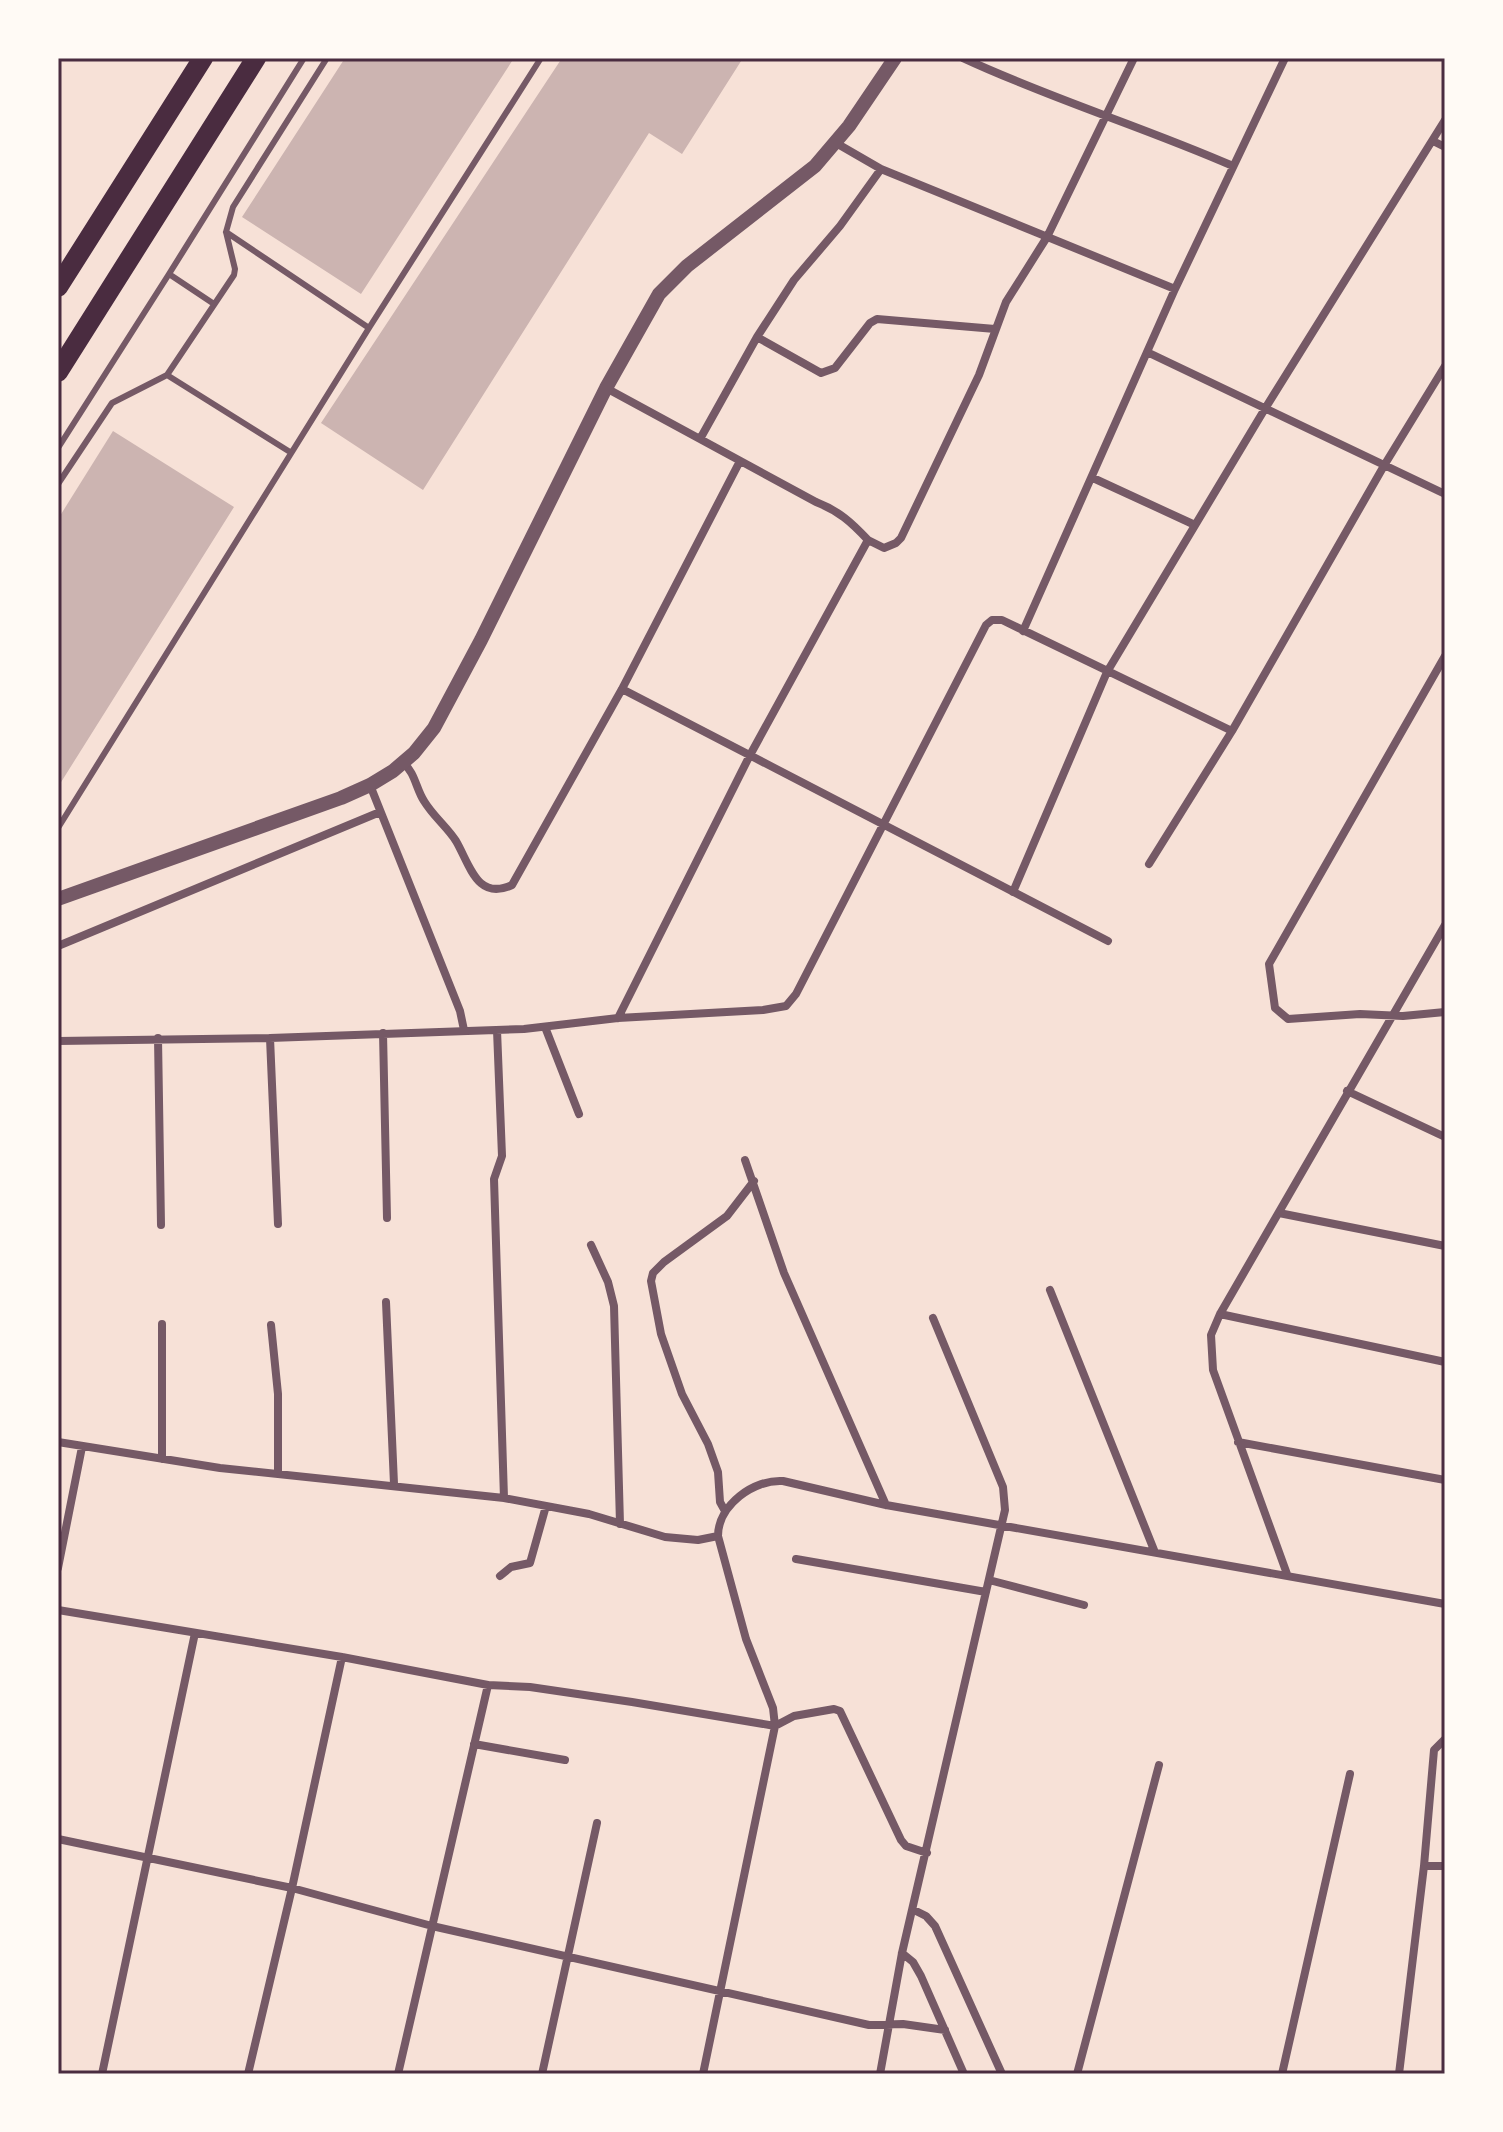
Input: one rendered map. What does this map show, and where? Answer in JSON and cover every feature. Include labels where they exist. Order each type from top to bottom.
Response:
[{"type":"highway","points":[[58,287],[203,58]]},
{"type":"highway","points":[[58,372],[256,58]]},
{"type":"street","points":[[58,899],[314,808],[370,785],[403,763],[424,741],[452,694],[649,308],[668,283],[798,181],[836,143],[895,58]]},
{"type":"street","points":[[963,58],[994,73],[1174,140],[1233,166]]},
{"type":"street","points":[[606,388],[833,508],[852,522],[868,540],[884,548],[896,543],[979,375],[995,329],[1018,280],[1047,237],[1134,58]]},
{"type":"street","points":[[1023,631],[1175,289],[1285,58]]},
{"type":"street","points":[[1013,892],[1107,672],[1266,407],[1445,120]]},
{"type":"street","points":[[1433,141],[1445,147]]},
{"type":"street","points":[[836,143],[881,169],[1175,289]]},
{"type":"street","points":[[700,439],[757,337],[794,280],[840,226],[881,169]]},
{"type":"street","points":[[757,337],[821,373],[835,368],[870,323],[877,319],[887,317],[995,329]]},
{"type":"street","points":[[1147,352],[1445,494]]},
{"type":"street","points":[[1149,864],[1232,731],[1385,464],[1445,366]]},
{"type":"street","points":[[403,763],[412,773],[424,802],[456,841],[478,880],[487,887],[500,890],[512,885],[622,689],[740,461]]},
{"type":"street","points":[[1093,478],[1195,525]]},
{"type":"street","points":[[618,1018],[749,757],[868,540]]},
{"type":"street","points":[[58,1041],[497,1030],[786,1006],[796,994],[986,625],[992,620],[1002,620],[1232,731]]},
{"type":"street","points":[[1445,656],[1269,964],[1275,1008],[1279,1014],[1296,1019],[1445,1012]]},
{"type":"street","points":[[622,689],[1108,941]]},
{"type":"street","points":[[370,785],[460,1011],[464,1030]]},
{"type":"street","points":[[58,946],[380,812]]},
{"type":"street","points":[[1287,1574],[1213,1370],[1211,1335],[1347,1091],[1445,925]]},
{"type":"street","points":[[545,1027],[579,1114]]},
{"type":"street","points":[[497,1030],[502,1156],[494,1179],[504,1498]]},
{"type":"street","points":[[383,1033],[387,1218]]},
{"type":"street","points":[[158,1038],[161,1225]]},
{"type":"street","points":[[270,1038],[278,1224]]},
{"type":"street","points":[[1347,1091],[1445,1137]]},
{"type":"street","points":[[745,1160],[784,1273],[886,1505]]},
{"type":"street","points":[[725,1511],[720,1502],[718,1472],[708,1444],[682,1394],[659,1326],[651,1287],[653,1273],[727,1216],[754,1181]]},
{"type":"street","points":[[1279,1213],[1445,1246]]},
{"type":"street","points":[[591,1245],[608,1282],[614,1306],[620,1524]]},
{"type":"street","points":[[1050,1290],[1154,1550]]},
{"type":"street","points":[[386,1302],[394,1484]]},
{"type":"street","points":[[1220,1314],[1445,1362]]},
{"type":"street","points":[[880,2074],[902,1953],[1006,1502],[1003,1487],[933,1318]]},
{"type":"street","points":[[162,1324],[162,1459]]},
{"type":"street","points":[[271,1325],[278,1394],[278,1474]]},
{"type":"street","points":[[58,1442],[278,1474],[504,1498],[589,1514],[665,1537],[687,1540],[718,1536]]},
{"type":"street","points":[[1238,1442],[1445,1480]]},
{"type":"street","points":[[58,1568],[82,1447]]},
{"type":"street","points":[[703,2074],[775,1726],[773,1708],[746,1639],[718,1536],[725,1511],[740,1497],[771,1481],[886,1505],[1154,1550],[1445,1604]]},
{"type":"street","points":[[500,1576],[511,1567],[530,1563],[546,1506]]},
{"type":"street","points":[[58,1512],[69,1513]]},
{"type":"street","points":[[796,1559],[986,1592]]},
{"type":"street","points":[[989,1580],[1084,1605]]},
{"type":"street","points":[[58,1610],[342,1657],[488,1685],[530,1687],[617,1699],[775,1726],[794,1716],[834,1709],[840,1711],[901,1840],[906,1846],[927,1853]]},
{"type":"street","points":[[102,2074],[195,1633]]},
{"type":"street","points":[[248,2074],[342,1657]]},
{"type":"street","points":[[398,2074],[488,1685]]},
{"type":"street","points":[[1399,2074],[1424,1866],[1434,1750],[1443,1740]]},
{"type":"street","points":[[474,1744],[565,1760]]},
{"type":"street","points":[[1077,2074],[1159,1765]]},
{"type":"street","points":[[1282,2074],[1350,1774]]},
{"type":"street","points":[[542,2074],[597,1823]]},
{"type":"street","points":[[58,1839],[292,1888],[432,1926],[719,1993],[869,2025],[887,2027],[903,2024],[945,2030]]},
{"type":"street","points":[[1424,1866],[1445,1866]]},
{"type":"street","points":[[914,1910],[926,1916],[935,1926],[1002,2074]]},
{"type":"street","points":[[902,1953],[913,1962],[964,2074]]},
{"type":"lane","points":[[58,448],[304,58]]},
{"type":"lane","points":[[58,484],[112,403],[167,375],[214,304],[235,269],[226,232],[233,207],[327,58]]},
{"type":"lane","points":[[58,828],[290,452],[541,58]]},
{"type":"lane","points":[[226,232],[369,328]]},
{"type":"lane","points":[[169,274],[214,304]]},
{"type":"lane","points":[[167,375],[290,452]]},
{"type":"building","points":[[345,58],[514,58],[361,294],[242,217]]},
{"type":"building","points":[[562,58],[743,58],[682,154],[649,133],[423,490],[321,423]]},
{"type":"building","points":[[113,431],[234,507],[58,787],[58,519]]}]
